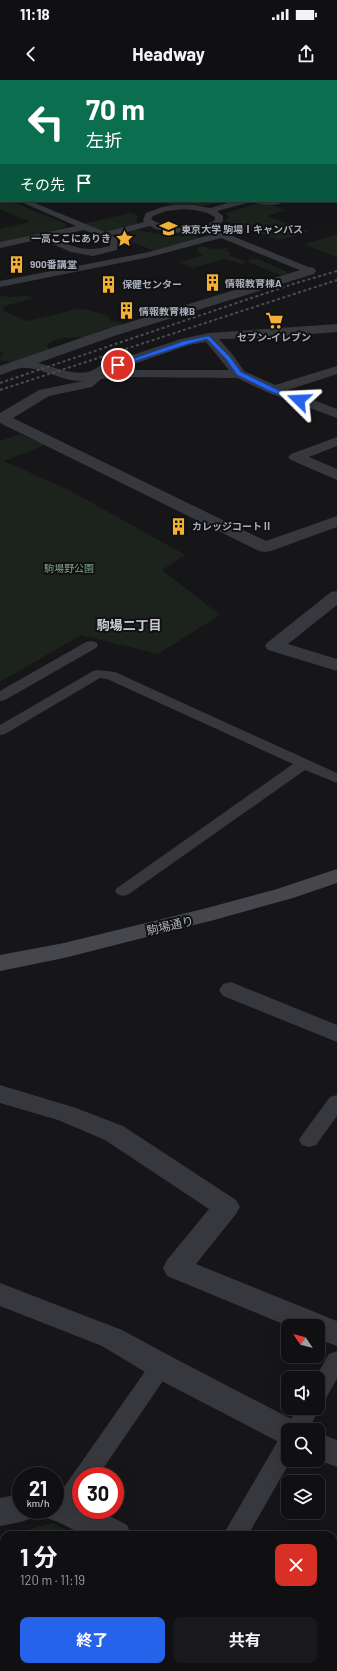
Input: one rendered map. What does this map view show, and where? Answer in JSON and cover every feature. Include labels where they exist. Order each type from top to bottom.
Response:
[{"type":"street","points":[[0,372],[112,332],[310,267]]},
{"type":"street","points":[[337,328],[294,332],[221,335],[186,342],[104,369],[87,384],[44,393],[2,418],[265,547],[337,521]]},
{"type":"street","points":[[209,337],[228,358],[239,374]]},
{"type":"street","points":[[21,364],[35,366],[76,377],[127,373],[239,374],[274,390],[337,414]]},
{"type":"street","points":[[274,390],[337,370]]},
{"type":"street","points":[[337,441],[296,457],[337,475]]},
{"type":"street","points":[[337,596],[274,646],[337,665]]},
{"type":"street","name":"駒場通り","points":[[0,963],[48,954],[203,917],[284,895],[335,878]]},
{"type":"street","points":[[231,990],[337,1034]]},
{"type":"street","points":[[0,1094],[67,1114],[114,1133],[226,1206],[177,1268],[337,1334]]},
{"type":"street","points":[[0,1294],[112,1338],[161,1366],[281,1428]]},
{"type":"street","points":[[325,1449],[337,1454]]},
{"type":"street","points":[[0,1512],[12,1510]]},
{"type":"street","points":[[64,1510],[107,1531]]},
{"type":"lane","points":[[24,202],[113,239],[114,248],[93,253],[74,250],[42,236]]},
{"type":"lane","points":[[210,211],[241,202]]},
{"type":"lane","points":[[105,235],[150,224],[170,229],[183,230],[208,227],[219,221],[219,216],[210,211],[183,207],[162,209],[148,215],[147,220],[150,224]]},
{"type":"lane","points":[[1,245],[84,227]]},
{"type":"lane","points":[[208,227],[221,235],[310,267]]},
{"type":"lane","points":[[208,227],[310,267]]},
{"type":"lane","points":[[51,240],[94,230]]},
{"type":"lane","points":[[0,284],[150,254],[221,235]]},
{"type":"lane","points":[[0,697],[91,645]]},
{"type":"lane","points":[[0,731],[98,674],[110,675],[337,779]]},
{"type":"lane","points":[[123,890],[303,764]]},
{"type":"lane","points":[[309,1140],[337,1102]]},
{"type":"lane","points":[[325,1380],[337,1360]]},
{"type":"lane","points":[[91,1467],[161,1366]]},
{"type":"lane","points":[[237,1531],[281,1456]]},
{"type":"lane","points":[[64,1501],[72,1492]]},
{"type":"green space","points":[[0,202],[13,202],[66,224],[65,227],[3,243],[0,241],[0,229],[30,222],[0,209]]},
{"type":"green space","points":[[174,202],[223,202],[205,206],[166,205]]},
{"type":"green space","points":[[256,204],[272,205],[286,210],[267,216],[309,232],[278,240],[225,221],[229,217],[225,213]]},
{"type":"green space","points":[[131,213],[139,216],[136,220],[139,225],[106,234],[82,224]]},
{"type":"green space","points":[[134,230],[173,236],[196,234],[198,238],[195,241],[157,252],[125,239]]},
{"type":"green space","points":[[337,235],[337,257],[303,244]]},
{"type":"green space","points":[[201,246],[212,249],[229,248],[227,251],[232,253],[229,255],[246,262],[242,264],[225,259],[193,268],[178,262],[203,256],[198,252],[197,248]]},
{"type":"green space","points":[[250,259],[258,259],[287,272],[287,274],[280,275],[248,262]]},
{"type":"green space","points":[[0,295],[8,297],[26,296],[34,298],[5,306],[3,309],[5,312],[27,321],[78,309],[88,310],[108,316],[110,321],[123,323],[117,327],[102,330],[88,337],[55,340],[50,342],[47,346],[50,349],[16,362],[1,361],[0,357],[3,352],[0,352]]},
{"type":"green space","name":"駒場野公園","points":[[20,434],[45,445],[4,461],[71,491],[185,555],[162,570],[220,615],[158,654],[81,635],[0,682],[0,441]]},
{"type":"green space","points":[[53,1523],[68,1531],[23,1531]]},
{"type":"railway","points":[[0,383],[293,284],[337,271]]},
{"type":"railway","points":[[0,390],[337,280]]},
{"type":"place","name":"東京大学 駒場Ⅰキャンパス","points":[[168,229]]},
{"type":"place","name":"一高ここにありき","points":[[124,238]]},
{"type":"place","name":"900番講堂","points":[[17,264]]},
{"type":"place","name":"情報教育棟A","points":[[212,283]]},
{"type":"place","name":"保健センター","points":[[109,284]]},
{"type":"place","name":"情報教育棟B","points":[[126,311]]},
{"type":"place","name":"セブン-イレブン","points":[[274,320]]},
{"type":"place","name":"カレッジコートⅡ","points":[[179,526]]},
{"type":"district","name":"駒場二丁目","points":[[129,625]]},
{"type":"route","points":[[118,365],[186,342],[209,337],[228,358],[239,374],[299,400]]}]
